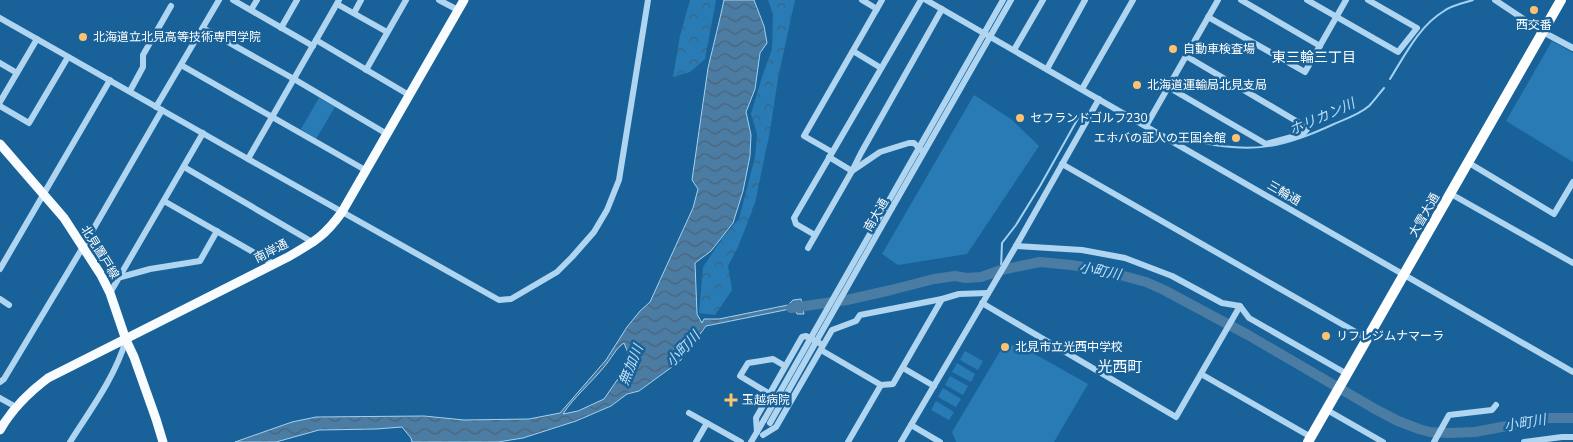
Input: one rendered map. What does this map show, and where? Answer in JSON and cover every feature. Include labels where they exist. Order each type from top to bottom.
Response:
[{"type":"highway","name":"大雪大通","points":[[1309,440],[1562,0]]},
{"type":"main road","name":"南岸通","points":[[0,430],[31,390],[48,378],[314,243],[328,231],[367,171],[464,0]]},
{"type":"main road","name":"北見置戸線","points":[[0,144],[64,218],[101,275],[110,293],[126,340],[134,357],[163,442]]},
{"type":"main road","name":"北見置戸線","points":[[156,419],[168,442]]},
{"type":"street","points":[[0,382],[4,379],[83,247],[181,65],[219,0]]},
{"type":"street","points":[[232,0],[281,28],[366,70],[409,96]]},
{"type":"street","points":[[251,10],[257,0]]},
{"type":"street","points":[[281,28],[297,0]]},
{"type":"street","points":[[354,13],[361,0]]},
{"type":"street","points":[[366,70],[406,0]]},
{"type":"street","points":[[440,0],[458,10]]},
{"type":"street","points":[[0,18],[499,300],[510,299],[557,272],[594,232],[607,210],[619,180],[648,0]]},
{"type":"street","points":[[862,0],[877,9]]},
{"type":"street","points":[[852,171],[804,136],[882,0]]},
{"type":"street","points":[[815,235],[796,224],[794,218],[921,0]]},
{"type":"street","name":"三輪通","points":[[926,0],[1047,68],[1404,276],[1572,369]]},
{"type":"street","name":"南大通","points":[[922,151],[984,32],[1003,0]]},
{"type":"street","name":"南大通","points":[[751,442],[760,434],[890,206],[1011,0]]},
{"type":"street","points":[[1014,50],[1043,0]]},
{"type":"street","points":[[1047,68],[1085,0]]},
{"type":"street","points":[[1082,89],[1133,0]]},
{"type":"street","points":[[1146,126],[1218,0]]},
{"type":"street","points":[[1241,0],[1320,46]]},
{"type":"street","points":[[1307,0],[1398,52],[1417,28],[1368,0]]},
{"type":"street","points":[[1208,17],[1305,72],[1346,0]]},
{"type":"street","points":[[1496,0],[1544,32],[1573,48]]},
{"type":"street","points":[[248,159],[338,2],[387,32]]},
{"type":"street","points":[[130,92],[143,67],[143,55],[170,6]]},
{"type":"street","points":[[808,248],[942,9]]},
{"type":"street","points":[[203,28],[387,134]]},
{"type":"street","points":[[0,102],[36,39]]},
{"type":"street","points":[[853,51],[881,68]]},
{"type":"street","points":[[1168,87],[1266,144],[1302,134],[1308,128],[1186,56]]},
{"type":"street","points":[[0,106],[29,123],[68,57]]},
{"type":"street","points":[[0,63],[17,73]]},
{"type":"street","points":[[181,65],[367,171]]},
{"type":"street","points":[[0,269],[110,80]]},
{"type":"street","points":[[901,442],[990,291],[1099,99]]},
{"type":"street","points":[[110,293],[203,133]]},
{"type":"street","points":[[852,171],[880,152],[896,147],[914,143],[922,151]]},
{"type":"street","points":[[1469,163],[1554,214],[1573,182]]},
{"type":"street","points":[[1062,164],[1368,338]]},
{"type":"street","points":[[184,167],[314,243]]},
{"type":"street","points":[[1451,194],[1573,263]]},
{"type":"street","points":[[164,201],[274,264]]},
{"type":"street","points":[[121,277],[150,269],[200,261],[217,231]]},
{"type":"street","points":[[1014,249],[1082,250],[1125,258],[1172,276],[1222,303],[1240,306],[1249,318],[1345,378]]},
{"type":"street","points":[[942,299],[893,384],[881,385],[822,348],[806,336],[802,336],[756,418],[760,434],[776,427],[822,348],[832,330],[856,320],[860,315],[959,294],[990,291]]},
{"type":"street","points":[[0,299],[9,305]]},
{"type":"street","points":[[982,303],[1176,417],[1240,306]]},
{"type":"street","points":[[70,442],[111,376],[126,340]]},
{"type":"street","points":[[770,394],[740,376],[748,363],[773,359],[786,366]]},
{"type":"street","points":[[902,368],[934,386]]},
{"type":"street","points":[[1201,374],[1309,440]]},
{"type":"street","points":[[848,442],[881,385]]},
{"type":"street","points":[[0,398],[16,407]]},
{"type":"street","points":[[1434,442],[1449,415],[1492,410],[1496,405]]},
{"type":"street","points":[[1327,410],[1383,442]]},
{"type":"street","points":[[690,413],[741,442]]},
{"type":"street","points":[[696,442],[706,423]]},
{"type":"street","points":[[911,425],[940,442]]},
{"type":"street","name":"南大通","points":[[759,442],[760,434]]},
{"type":"street","points":[[1524,442],[1573,437]]},
{"type":"green space","points":[[690,0],[716,0],[705,59],[690,72],[673,77],[680,36]]},
{"type":"green space","points":[[768,0],[795,0],[778,78],[770,131],[755,203],[738,247],[728,266],[732,290],[715,315],[699,313],[703,267],[724,236],[739,219],[755,157],[757,134],[751,114],[772,49],[773,14]]},
{"type":"green space","points":[[1552,41],[1573,53],[1573,162],[1506,121]]},
{"type":"green space","points":[[974,95],[1011,119],[1039,146],[967,254],[898,265],[882,254]]},
{"type":"green space","points":[[319,98],[335,107],[316,139],[301,129]]},
{"type":"green space","points":[[1017,344],[1088,384],[1054,442],[956,442],[952,432],[1002,348]]},
{"type":"green space","points":[[965,351],[983,361],[978,370],[960,360]]},
{"type":"green space","points":[[957,363],[975,374],[971,382],[952,372]]},
{"type":"green space","points":[[950,376],[968,386],[963,395],[945,385]]},
{"type":"green space","points":[[943,388],[961,399],[956,407],[938,397]]},
{"type":"green space","points":[[936,401],[954,412],[949,420],[931,410]]},
{"type":"water","name":"無加川","points":[[724,0],[754,0],[764,26],[767,43],[760,53],[755,89],[746,112],[751,135],[750,156],[743,191],[733,223],[711,251],[695,263],[697,314],[702,323],[704,319],[719,319],[788,305],[793,300],[801,299],[804,314],[797,314],[795,310],[790,309],[706,326],[680,361],[639,391],[627,394],[611,406],[576,421],[523,438],[498,442],[412,442],[402,427],[319,430],[276,442],[235,442],[292,422],[316,417],[424,416],[464,420],[529,419],[560,413],[606,360],[627,327],[650,302],[693,208],[698,189],[692,180],[708,68]],"holes":[[[624,343],[631,360],[604,399],[578,411],[563,414]]]},
{"type":"waterway","name":"ホリカン川","points":[[1390,79],[1413,42],[1435,17],[1447,9],[1473,0]]},
{"type":"waterway","name":"ホリカン川","points":[[1199,142],[1218,146],[1253,148],[1284,143],[1316,132],[1357,114],[1369,106],[1384,88]]},
{"type":"waterway","name":"ホリカン川","points":[[1001,268],[1002,243],[1016,225],[1040,186],[1081,113]]},
{"type":"waterway","name":"小町川","points":[[791,308],[847,300],[934,279],[955,276],[966,278],[981,277],[1001,270],[1040,262],[1071,265],[1102,270],[1146,282],[1164,290],[1248,335],[1375,409],[1419,429],[1448,433],[1475,432],[1549,418],[1573,418]]},
{"type":"place","name":"西交番","points":[[1534,10]]},
{"type":"place","name":"北海道立北見高等技術専門学院","points":[[83,37]]},
{"type":"place","name":"自動車検査場","points":[[1173,49]]},
{"type":"place","name":"北海道運輸局北見支局","points":[[1137,85]]},
{"type":"place","name":"セフランドゴルフ230","points":[[1020,118]]},
{"type":"place","name":"エホバの証人の王国会館","points":[[1236,138]]},
{"type":"place","name":"リフレジムナマーラ","points":[[1326,336]]},
{"type":"place","name":"北見市立光西中学校","points":[[1005,347]]},
{"type":"place","name":"玉越病院","points":[[731,400]]},
{"type":"district","name":"東三輪三丁目","points":[[1314,57]]},
{"type":"district","name":"光西町","points":[[1120,367]]}]
